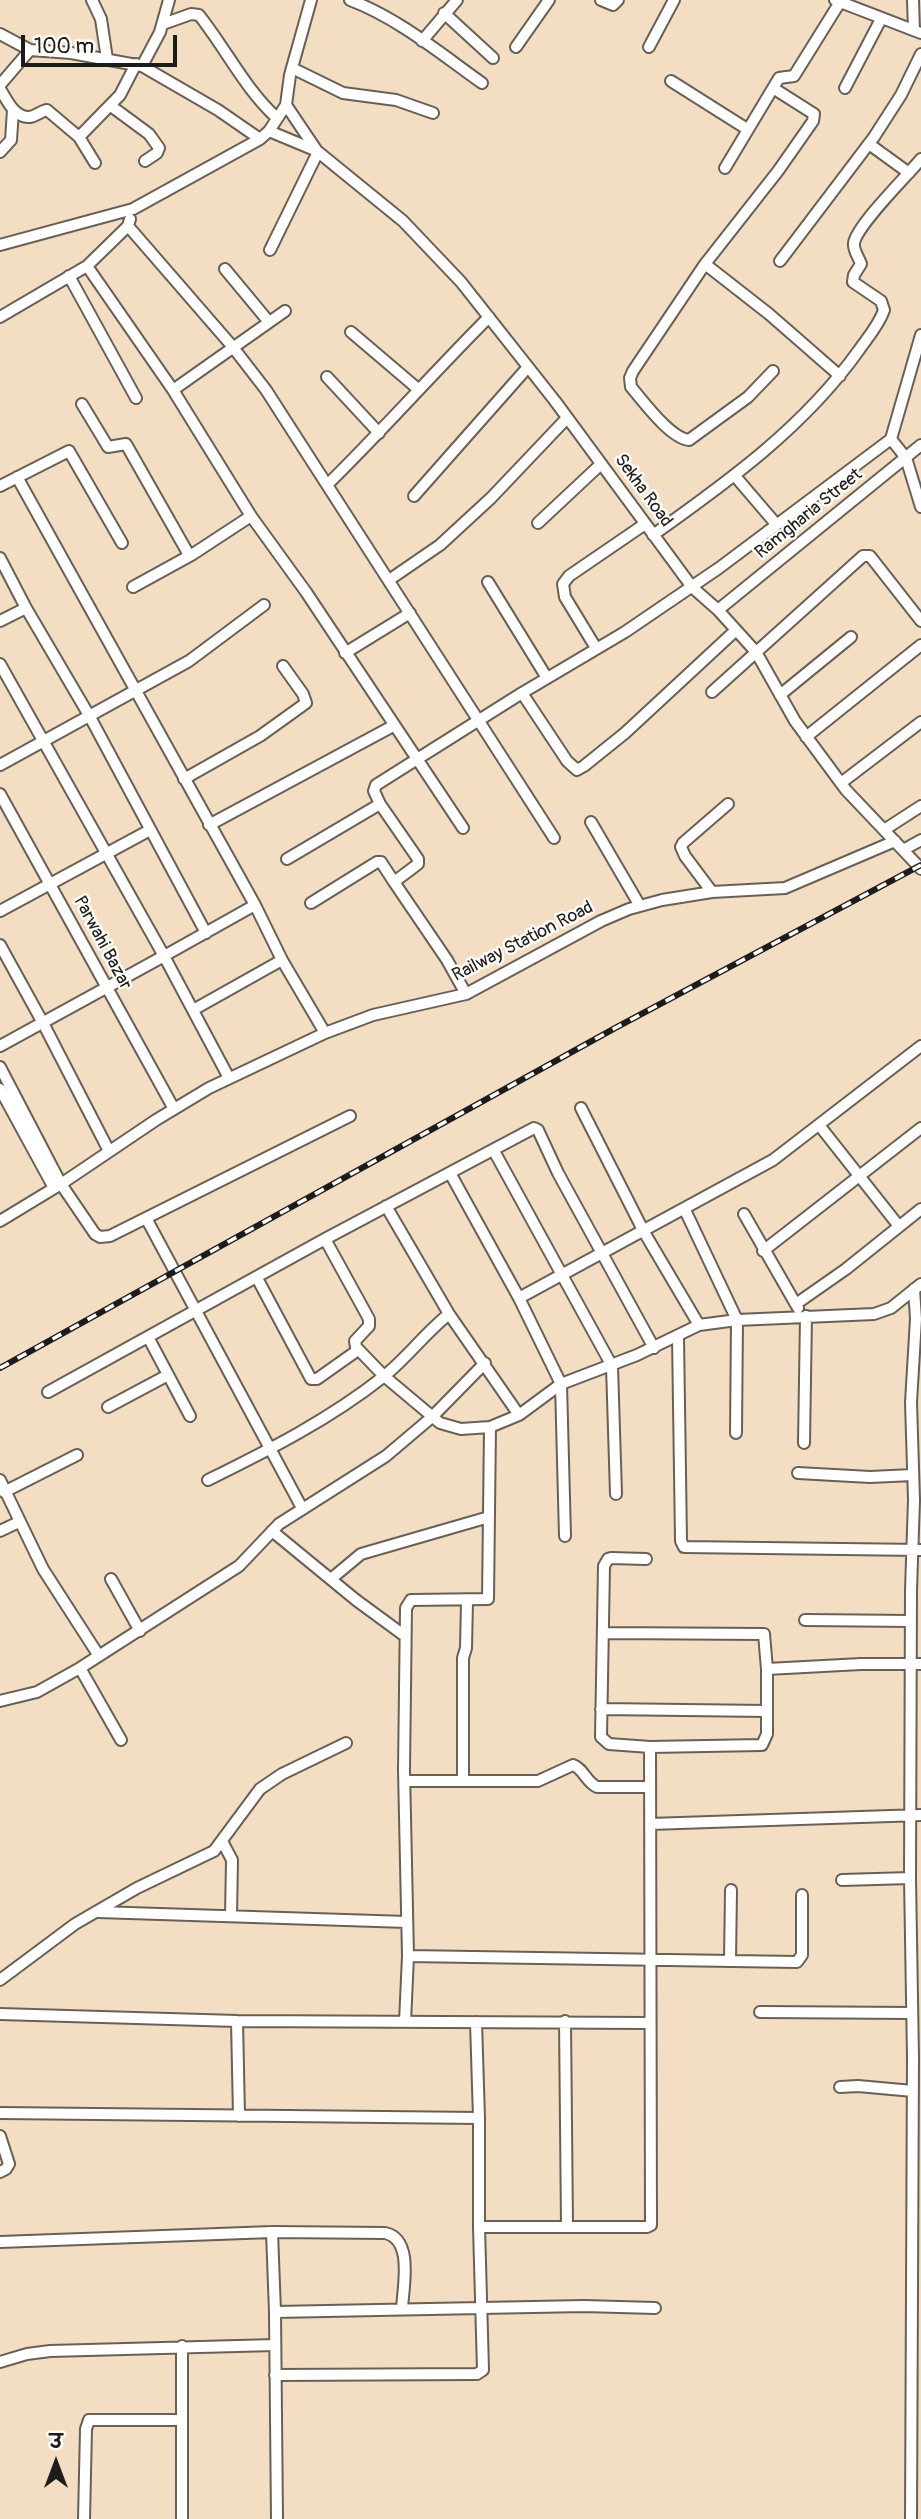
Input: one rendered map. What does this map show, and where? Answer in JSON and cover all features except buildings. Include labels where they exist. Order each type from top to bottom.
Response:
[{"type":"street","points":[[92,0],[101,19],[107,59]]},
{"type":"street","points":[[79,137],[123,91],[163,24],[169,0]]},
{"type":"street","points":[[0,245],[133,209],[260,139],[269,131],[286,105],[292,68],[311,0]]},
{"type":"street","points":[[350,0],[422,40],[482,83]]},
{"type":"street","points":[[422,40],[457,0]]},
{"type":"street","points":[[516,47],[549,0]]},
{"type":"street","points":[[601,0],[613,5],[618,0]]},
{"type":"street","points":[[649,47],[674,0]]},
{"type":"street","points":[[724,167],[781,77],[794,76],[837,1],[918,32],[913,0]]},
{"type":"street","points":[[444,13],[493,58]]},
{"type":"street","points":[[163,24],[191,14],[199,15],[233,61],[249,89],[277,118]]},
{"type":"street","points":[[845,88],[881,19]]},
{"type":"street","points":[[0,34],[30,50],[139,65],[218,110],[260,139]]},
{"type":"street","points":[[0,152],[11,140],[13,110],[0,87],[30,50]]},
{"type":"street","points":[[780,261],[869,144],[901,95],[921,54]]},
{"type":"street","points":[[0,67],[16,68]]},
{"type":"street","points":[[292,68],[343,93],[396,100],[433,113]]},
{"type":"street","points":[[671,81],[747,129]]},
{"type":"street","points":[[773,88],[814,114],[814,118],[778,171],[705,264],[630,378],[631,387],[673,432],[689,440],[748,397],[773,371]]},
{"type":"street","name":"Sekha Road","points":[[286,105],[317,152]]},
{"type":"street","points":[[111,106],[149,134],[159,148],[158,153],[145,161]]},
{"type":"street","points":[[13,110],[28,117],[48,110],[79,137],[95,163]]},
{"type":"street","name":"Sekha Road","points":[[269,131],[317,152],[403,221],[461,282],[568,418],[692,587],[718,610],[756,652],[807,737],[841,783],[921,869]]},
{"type":"street","points":[[869,144],[909,173]]},
{"type":"street","points":[[270,250],[317,152]]},
{"type":"street","points":[[653,535],[771,447],[840,376],[884,310],[881,302],[853,282],[861,264],[855,250],[855,241],[872,216],[921,159]]},
{"type":"street","points":[[0,317],[87,266],[128,226],[133,209]]},
{"type":"street","points":[[128,226],[232,346],[266,390],[554,838]]},
{"type":"street","points":[[705,264],[769,314],[840,376]]},
{"type":"street","points":[[87,266],[173,390],[251,516],[463,828]]},
{"type":"street","points":[[225,269],[268,322]]},
{"type":"street","points":[[69,276],[136,398]]},
{"type":"street","points":[[173,390],[285,311]]},
{"type":"street","points":[[328,485],[418,388],[489,317]]},
{"type":"street","points":[[351,332],[418,388]]},
{"type":"street","points":[[394,882],[412,870],[418,864],[418,859],[380,804],[374,791],[376,785],[522,692],[625,632],[692,587],[891,439],[921,335]]},
{"type":"street","points":[[414,496],[528,367]]},
{"type":"street","points":[[327,377],[379,433]]},
{"type":"street","points":[[82,404],[107,447],[126,444],[189,555]]},
{"type":"street","points":[[389,580],[440,545],[491,498],[568,418]]},
{"type":"street","points":[[891,439],[906,458],[920,493],[921,507]]},
{"type":"street","name":"Ramgharia Street","points":[[718,610],[921,445]]},
{"type":"street","points":[[0,486],[63,453],[71,452],[122,543]]},
{"type":"street","points":[[538,523],[601,464]]},
{"type":"street","points":[[735,476],[776,524]]},
{"type":"street","points":[[17,477],[255,905],[282,960],[325,1033]]},
{"type":"street","points":[[133,587],[251,516]]},
{"type":"street","points":[[596,648],[565,597],[563,584],[569,576],[645,524]]},
{"type":"street","points":[[712,692],[863,556],[870,556],[921,621]]},
{"type":"street","points":[[0,558],[90,717],[206,933]]},
{"type":"street","points":[[488,582],[547,678]]},
{"type":"street","points":[[0,765],[189,662],[264,605]]},
{"type":"street","points":[[0,621],[26,608]]},
{"type":"street","points":[[345,653],[410,613]]},
{"type":"street","points":[[522,692],[567,761],[573,768],[581,768],[625,733],[735,631]]},
{"type":"street","points":[[780,695],[852,637]]},
{"type":"street","points":[[807,737],[921,645]]},
{"type":"street","points":[[0,664],[164,956],[229,1078]]},
{"type":"street","points":[[184,779],[260,736],[306,703],[303,694],[283,666]]},
{"type":"street","points":[[841,783],[921,722]]},
{"type":"street","points":[[209,825],[393,726]]},
{"type":"street","name":"Parwahi Bazar","points":[[0,794],[174,1109]]},
{"type":"street","points":[[287,859],[380,804]]},
{"type":"street","points":[[712,892],[681,847],[682,843],[727,804]]},
{"type":"street","points":[[884,830],[921,806]]},
{"type":"street","points":[[591,822],[640,906]]},
{"type":"street","points":[[0,911],[150,830]]},
{"type":"street","name":"Railway Station Road","points":[[0,1221],[174,1109],[229,1078],[325,1033],[373,1015],[466,994],[601,921],[640,906],[712,892],[785,888],[899,845],[921,840]]},
{"type":"street","points":[[311,903],[381,862],[447,960],[466,994]]},
{"type":"street","points":[[0,1046],[255,905]]},
{"type":"street","points":[[0,945],[109,1152]]},
{"type":"street","points":[[193,1010],[282,960]]},
{"type":"street","points":[[519,1298],[773,1160],[921,1046]]},
{"type":"street","points":[[0,1067],[57,1186]]},
{"type":"street","points":[[0,1089],[57,1186],[90,1229],[100,1237],[110,1236],[350,1115]]},
{"type":"street","points":[[580,1108],[644,1232],[699,1325]]},
{"type":"street","points":[[818,1125],[898,1225]]},
{"type":"street","points":[[764,1251],[921,1128]]},
{"type":"street","points":[[48,1392],[325,1239],[533,1129],[537,1129],[558,1173],[654,1348]]},
{"type":"street","points":[[494,1151],[612,1366],[617,1494]]},
{"type":"street","points":[[450,1174],[519,1298],[561,1384],[565,1536]]},
{"type":"street","points":[[386,1206],[449,1314],[519,1415]]},
{"type":"street","points":[[796,1304],[846,1269],[921,1209]]},
{"type":"street","points":[[685,1210],[737,1320],[736,1433]]},
{"type":"street","points":[[744,1214],[804,1316],[804,1443]]},
{"type":"street","points":[[146,1218],[302,1508]]},
{"type":"street","points":[[325,1239],[369,1319],[369,1326],[355,1341],[358,1350],[432,1417],[455,1429],[490,1427],[519,1415],[561,1384],[612,1366],[699,1325],[737,1320],[874,1314],[891,1308],[918,1286]]},
{"type":"street","points":[[257,1278],[311,1379],[317,1378],[358,1350]]},
{"type":"street","points":[[911,2519],[916,2503],[917,2180],[913,2091],[917,2058],[912,2013],[910,1878],[916,1816],[916,1664],[911,1621],[916,1590],[917,1550],[918,1286]]},
{"type":"street","points":[[208,1480],[269,1450],[334,1412],[384,1376],[449,1314]]},
{"type":"street","points":[[678,1336],[681,1541],[684,1547],[917,1550]]},
{"type":"street","points":[[148,1337],[190,1416]]},
{"type":"street","points":[[0,1701],[37,1692],[80,1668],[239,1566],[272,1531],[302,1508],[370,1468],[432,1417],[485,1363]]},
{"type":"street","points":[[108,1407],[168,1375]]},
{"type":"street","points":[[405,2022],[408,1956],[406,1608],[410,1601],[488,1599],[490,1427]]},
{"type":"street","points":[[5,1492],[77,1455]]},
{"type":"street","points":[[798,1474],[870,1477],[916,1469]]},
{"type":"street","points":[[0,1480],[43,1569],[99,1656]]},
{"type":"street","points":[[331,1580],[361,1554],[489,1517]]},
{"type":"street","points":[[0,1531],[19,1522]]},
{"type":"street","points":[[272,1531],[405,1636]]},
{"type":"street","points":[[603,1633],[764,1633],[767,1711],[766,1736],[760,1746],[650,1747],[609,1744],[603,1741],[600,1732],[603,1633],[606,1562],[611,1559],[646,1559]]},
{"type":"street","points":[[111,1579],[140,1631]]},
{"type":"street","points":[[463,1781],[463,1658],[466,1648],[467,1601]]},
{"type":"street","points":[[805,1620],[911,1621]]},
{"type":"street","points":[[767,1669],[916,1664]]},
{"type":"street","points":[[80,1668],[121,1740]]},
{"type":"street","points":[[601,1709],[767,1711]]},
{"type":"street","points":[[0,1980],[54,1938],[97,1912],[137,1888],[214,1851],[260,1789],[282,1774],[346,1743]]},
{"type":"street","points":[[479,2227],[651,2225],[650,1747]]},
{"type":"street","points":[[405,1781],[538,1781],[573,1765],[597,1787],[650,1787]]},
{"type":"street","points":[[650,1824],[916,1816]]},
{"type":"street","points":[[222,1841],[232,1860],[231,1916]]},
{"type":"street","points":[[842,1880],[910,1878]]},
{"type":"street","points":[[730,1961],[731,1889]]},
{"type":"street","points":[[408,1956],[799,1962],[802,1955],[802,1895]]},
{"type":"street","points":[[97,1912],[407,1922]]},
{"type":"street","points":[[760,2012],[912,2013]]},
{"type":"street","points":[[0,2014],[237,2021],[649,2023]]},
{"type":"street","points":[[237,2021],[239,2116]]},
{"type":"street","points":[[565,2021],[567,2227]]},
{"type":"street","points":[[275,2375],[477,2374],[484,2368],[479,2227],[480,2118],[475,2022]]},
{"type":"street","points":[[840,2087],[913,2091]]},
{"type":"street","points":[[0,2113],[480,2118]]},
{"type":"street","points":[[0,2136],[9,2164],[0,2172]]},
{"type":"street","points":[[0,2242],[272,2232],[369,2232],[395,2236],[403,2250],[402,2309]]},
{"type":"street","points":[[272,2232],[276,2519]]},
{"type":"street","points":[[275,2312],[584,2306],[655,2308]]},
{"type":"street","points":[[0,2362],[37,2352],[182,2346],[275,2346]]},
{"type":"street","points":[[182,2346],[182,2519]]},
{"type":"street","points":[[84,2519],[86,2429],[89,2420],[182,2420]]},
{"type":"railway","points":[[0,1368],[617,1027],[921,865]]}]
